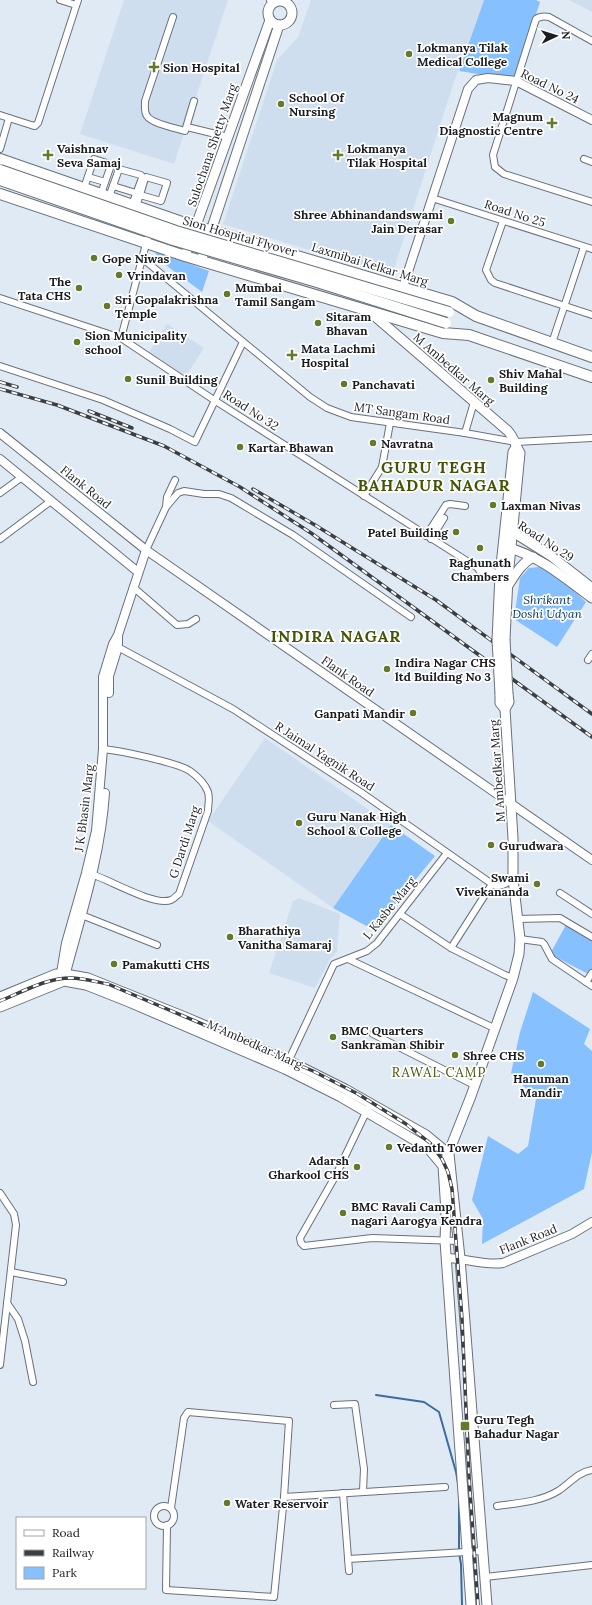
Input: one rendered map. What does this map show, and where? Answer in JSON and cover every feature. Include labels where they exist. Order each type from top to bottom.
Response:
[{"type":"highway","name":"Laxmibai Kelkar Marg","points":[[0,159],[154,213],[452,302],[476,316],[592,357]]},
{"type":"highway","name":"Sion Hospital Flyover","points":[[0,170],[176,231],[449,312],[476,316]]},
{"type":"highway","name":"Sion Hospital Flyover","points":[[0,180],[173,240],[317,282],[446,323],[469,335]]},
{"type":"highway","points":[[0,194],[201,261],[442,333],[469,335],[592,377]]},
{"type":"main road","name":"Sulochana Shetty Marg","points":[[185,256],[270,20],[268,9],[278,1],[293,3],[291,20],[286,24],[279,26]]},
{"type":"main road","points":[[201,261],[279,26],[270,20]]},
{"type":"main road","name":"M Ambedkar Marg","points":[[62,978],[86,985],[130,1002],[287,1065],[341,1097],[368,1108],[428,1148],[443,1166],[449,1154],[513,978],[519,954],[520,939],[513,879],[513,838],[505,709],[509,702],[504,694],[501,639],[504,580],[509,530],[520,453],[508,431],[370,312]]},
{"type":"main road","name":"Road No 29","points":[[509,530],[551,556],[591,593]]},
{"type":"main road","points":[[508,548],[546,563],[591,593]]},
{"type":"main road","points":[[504,580],[518,569],[525,561],[533,557]]},
{"type":"main road","points":[[0,998],[43,979],[62,978]]},
{"type":"main road","points":[[0,1007],[62,978]]},
{"type":"main road","points":[[368,1108],[426,1135],[449,1154],[460,1258],[487,1605]]},
{"type":"main road","points":[[443,1166],[446,1212],[446,1258],[465,1552],[471,1605]]},
{"type":"main road","points":[[455,1382],[469,1381]]},
{"type":"street","points":[[0,115],[35,126],[38,124],[77,3],[60,0]]},
{"type":"street","points":[[592,41],[550,17],[545,16],[536,19],[493,155],[495,167],[504,174],[592,202]]},
{"type":"street","points":[[173,18],[146,101],[146,116],[152,120],[185,131],[194,101]]},
{"type":"street","name":"Road No 24","points":[[403,287],[468,88],[476,80],[488,78],[516,81],[592,120]]},
{"type":"street","points":[[0,149],[9,118]]},
{"type":"street","points":[[187,127],[228,137]]},
{"type":"street","points":[[84,188],[95,158],[111,164],[106,182],[105,196]]},
{"type":"street","points":[[584,159],[592,162]]},
{"type":"street","points":[[105,196],[113,186],[119,169],[141,175],[142,178],[134,206]]},
{"type":"street","points":[[88,177],[106,182]]},
{"type":"street","points":[[113,186],[138,194],[161,201],[167,184],[146,177],[138,194]]},
{"type":"street","name":"Road No 25","points":[[432,198],[592,250]]},
{"type":"street","points":[[120,338],[154,213]]},
{"type":"street","points":[[503,221],[486,270],[491,280],[495,283],[592,315]]},
{"type":"street","points":[[552,343],[584,247]]},
{"type":"street","name":"MT Sangam Road","points":[[142,258],[310,397],[327,408],[350,417],[465,433],[516,445],[592,438]]},
{"type":"street","name":"Road No 32","points":[[0,298],[120,338],[427,537],[478,568],[480,572],[504,580]]},
{"type":"street","points":[[0,366],[103,400],[170,429],[195,442],[243,342]]},
{"type":"street","points":[[465,433],[474,402]]},
{"type":"street","points":[[364,496],[382,466],[390,423]]},
{"type":"street","name":"Flank Road","points":[[0,433],[146,550],[592,860]]},
{"type":"street","points":[[0,459],[138,572]]},
{"type":"street","points":[[0,493],[22,477]]},
{"type":"street","points":[[166,508],[167,497],[175,480]]},
{"type":"street","points":[[146,550],[166,508],[178,493],[184,491],[204,494],[219,494],[231,498],[293,535],[411,617]]},
{"type":"street","points":[[0,539],[51,501]]},
{"type":"street","points":[[427,537],[446,505],[450,504],[465,506]]},
{"type":"street","points":[[427,537],[437,513]]},
{"type":"street","points":[[427,537],[444,518]]},
{"type":"street","name":"J K Bhasin Marg","points":[[62,978],[66,944],[78,914],[104,811],[106,687],[118,635],[146,550]]},
{"type":"street","points":[[133,587],[177,624],[188,624],[196,619]]},
{"type":"street","name":"R Jaimal Yagnik Road","points":[[115,646],[233,709],[362,794],[492,884]]},
{"type":"street","points":[[588,660],[592,654]]},
{"type":"street","name":"G Dardi Marg","points":[[89,874],[147,898],[159,901],[172,900],[179,894],[208,811],[208,792],[202,782],[189,770],[168,762],[105,749]]},
{"type":"street","name":"L Kasbe Marg","points":[[287,1065],[334,964],[367,951],[377,943],[447,853]]},
{"type":"street","points":[[451,948],[492,884],[497,886],[506,884],[513,879]]},
{"type":"street","points":[[560,893],[592,914]]},
{"type":"street","points":[[78,914],[157,945]]},
{"type":"street","points":[[400,914],[451,948],[513,978]]},
{"type":"street","points":[[518,919],[560,918],[592,937]]},
{"type":"street","points":[[520,939],[542,942],[552,959],[592,986]]},
{"type":"street","points":[[348,959],[494,1028]]},
{"type":"street","points":[[586,982],[592,973]]},
{"type":"street","points":[[373,1034],[474,1085]]},
{"type":"street","points":[[368,1108],[336,1175],[300,1238],[300,1243],[304,1246],[372,1238],[458,1241]]},
{"type":"street","points":[[0,1194],[14,1214],[16,1225],[0,1365]]},
{"type":"street","name":"Flank Road","points":[[446,1258],[460,1258],[493,1264],[504,1263],[572,1234],[592,1222]]},
{"type":"street","points":[[11,1272],[63,1282]]},
{"type":"street","points":[[7,1303],[18,1319],[25,1342],[33,1382]]},
{"type":"street","points":[[334,1405],[354,1404],[364,1469],[363,1491]]},
{"type":"street","points":[[188,1412],[289,1421],[284,1497],[274,1597],[166,1590],[168,1525],[174,1514],[171,1508],[184,1418],[188,1412]]},
{"type":"street","points":[[497,1506],[528,1502],[547,1496],[557,1492],[577,1476],[592,1470]]},
{"type":"street","points":[[284,1497],[445,1487]]},
{"type":"street","points":[[343,1493],[349,1572]]},
{"type":"street","points":[[168,1525],[158,1524],[154,1516],[156,1509],[161,1506],[171,1508]]},
{"type":"street","points":[[348,1559],[482,1551]]},
{"type":"street","points":[[485,1577],[536,1574],[592,1565]]},
{"type":"shaded area","name":"Sion Hospital","points":[[124,0],[228,0],[174,164],[80,134]]},
{"type":"shaded area","name":"Lokmanya Tilak Hospital","points":[[311,0],[484,0],[453,85],[392,275],[223,224],[277,60],[298,37]]},
{"type":"shaded area","points":[[569,0],[592,0],[592,12]]},
{"type":"shaded area","points":[[167,324],[204,348],[186,376],[149,352]]},
{"type":"shaded area","name":"Guru Nanak High School & College","points":[[265,738],[391,825],[333,908],[208,821]]},
{"type":"shaded area","points":[[299,898],[340,914],[337,952],[330,959],[315,988],[269,973],[293,901]]},
{"type":"green space","points":[[484,0],[536,0],[540,2],[515,80],[459,71]]},
{"type":"green space","points":[[155,252],[159,252],[209,271],[202,292],[159,260]]},
{"type":"green space","name":"Shrikant Doshi Udyan","points":[[539,567],[554,572],[586,602],[557,647],[514,619],[520,578],[529,568]]},
{"type":"green space","points":[[391,825],[435,856],[374,930],[333,908]]},
{"type":"green space","points":[[567,923],[592,937],[592,976],[550,954]]},
{"type":"green space","points":[[533,992],[590,1029],[584,1044],[592,1051],[592,1152],[584,1189],[482,1244],[483,1219],[472,1200],[488,1136],[518,1154],[528,1146],[536,1099],[511,1073],[520,1032]]},
{"type":"waterway","points":[[376,1395],[424,1402],[439,1412],[458,1483]]},
{"type":"waterway","points":[[459,1502],[459,1553],[461,1564],[462,1605]]},
{"type":"railway","points":[[0,382],[17,387]]},
{"type":"railway","points":[[0,389],[57,405],[164,446],[240,487],[311,533],[592,737]]},
{"type":"railway","points":[[89,411],[132,428]]},
{"type":"railway","points":[[253,489],[315,525],[436,600],[592,714]]},
{"type":"railway","points":[[0,1001],[52,980],[71,978],[108,984],[313,1071],[358,1094],[406,1124],[430,1143],[442,1159],[448,1172],[452,1189],[462,1319],[469,1477],[478,1605]]},
{"type":"place","name":"Lokmanya Tilak Medical College","points":[[409,54]]},
{"type":"place","name":"Sion Hospital","points":[[154,67]]},
{"type":"place","name":"School Of Nursing","points":[[281,104]]},
{"type":"place","name":"Magnum Diagnostic Centre","points":[[552,123]]},
{"type":"place","name":"Vaishnav Seva Samaj","points":[[48,155]]},
{"type":"place","name":"Lokmanya Tilak Hospital","points":[[338,155]]},
{"type":"place","name":"Shree Abhinandandswami Jain Derasar","points":[[451,221]]},
{"type":"place","name":"Gope Niwas","points":[[94,258]]},
{"type":"place","name":"Vrindavan","points":[[119,275]]},
{"type":"place","name":"The Tata CHS","points":[[79,288]]},
{"type":"place","name":"Mumbai Tamil Sangam","points":[[227,294]]},
{"type":"place","name":"Sri Gopalakrishna Temple","points":[[107,306]]},
{"type":"place","name":"Sitaram Bhavan","points":[[318,323]]},
{"type":"place","name":"Sion Municipality school","points":[[77,342]]},
{"type":"place","name":"Mata Lachmi Hospital","points":[[292,355]]},
{"type":"place","name":"Sunil Building","points":[[128,379]]},
{"type":"place","name":"Shiv Mahal Building","points":[[491,380]]},
{"type":"place","name":"Panchavati","points":[[344,384]]},
{"type":"place","name":"Navratna","points":[[373,443]]},
{"type":"place","name":"Kartar Bhawan","points":[[240,447]]},
{"type":"place","name":"Laxman Nivas","points":[[493,505]]},
{"type":"place","name":"Patel Building","points":[[456,532]]},
{"type":"place","name":"Raghunath Chambers","points":[[480,548]]},
{"type":"place","name":"Indira Nagar CHS ltd Building No 3","points":[[387,669]]},
{"type":"place","name":"Ganpati Mandir","points":[[413,713]]},
{"type":"place","name":"Guru Nanak High School & College","points":[[299,823]]},
{"type":"place","name":"Gurudwara","points":[[491,845]]},
{"type":"place","name":"Swami Vivekananda","points":[[537,884]]},
{"type":"place","name":"Bharathiya Vanitha Samaraj","points":[[230,937]]},
{"type":"place","name":"Pamakutti CHS","points":[[114,964]]},
{"type":"place","name":"BMC Quarters Sankraman Shibir","points":[[333,1037]]},
{"type":"place","name":"Shree CHS","points":[[455,1055]]},
{"type":"place","name":"Hanuman Mandir","points":[[541,1064]]},
{"type":"place","name":"Vedanth Tower","points":[[389,1147]]},
{"type":"place","name":"Adarsh Gharkool CHS","points":[[357,1167]]},
{"type":"place","name":"BMC Ravali Camp nagari Aarogya Kendra","points":[[343,1213]]},
{"type":"place","name":"Guru Tegh Bahadur Nagar","points":[[465,1426]]},
{"type":"place","name":"Water Reservoir","points":[[227,1503]]},
{"type":"district","name":"GURU TEGH BAHADUR NAGAR","points":[[434,476]]},
{"type":"district","name":"INDIRA NAGAR","points":[[336,636]]},
{"type":"district","name":"RAWAL CAMP","points":[[439,1072]]}]
